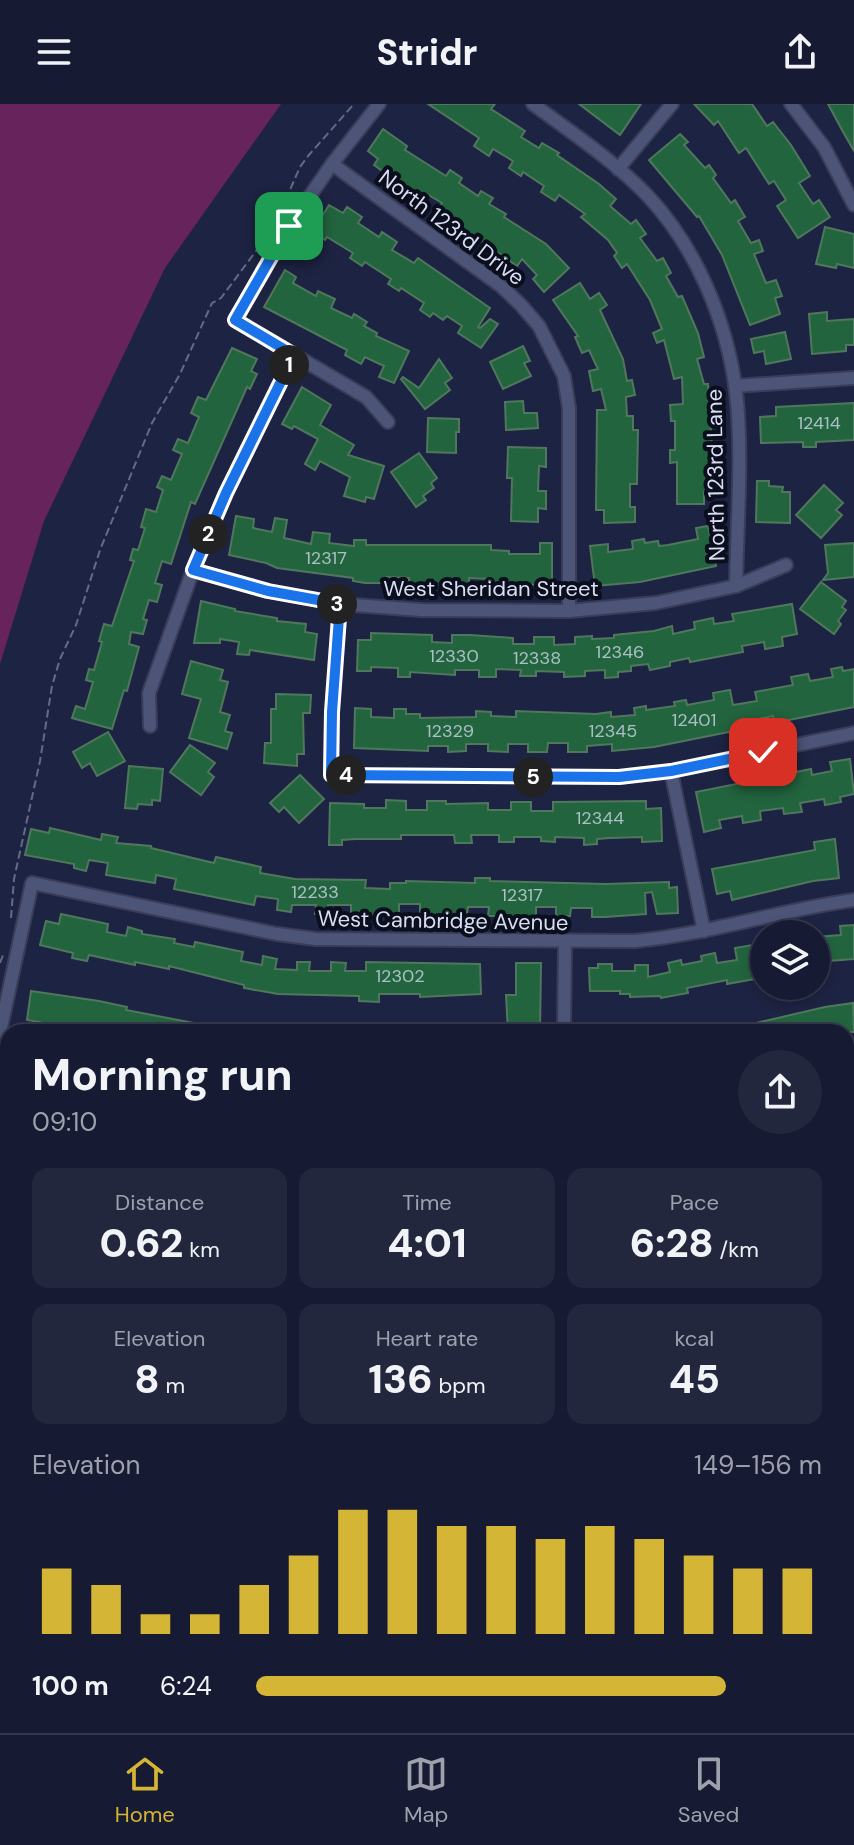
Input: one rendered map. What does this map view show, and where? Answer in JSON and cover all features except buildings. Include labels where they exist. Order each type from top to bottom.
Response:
[{"type":"street","points":[[379,104],[289,226],[235,320],[366,397],[388,422]]},
{"type":"street","name":"North 123rd Lane","points":[[533,104],[589,144],[646,193],[669,220],[695,265],[718,315],[735,386],[738,422],[736,586]]},
{"type":"street","points":[[618,169],[672,104]]},
{"type":"street","points":[[791,104],[824,147],[854,205]]},
{"type":"street","name":"North 123rd Drive","points":[[332,164],[501,286],[539,326],[564,376],[569,408],[569,611]]},
{"type":"street","points":[[150,726],[149,693],[193,570],[226,493],[294,355]]},
{"type":"street","points":[[735,386],[854,378]]},
{"type":"street","name":"West Sheridan Street","points":[[193,570],[268,591],[340,604],[421,610],[569,611],[656,603],[736,586],[786,565]]},
{"type":"street","points":[[340,604],[331,775],[599,778],[671,771],[854,733]]},
{"type":"street","points":[[671,771],[704,931]]},
{"type":"street","name":"West Cambridge Avenue","points":[[2,1024],[32,883],[299,937],[635,941],[704,931],[854,900]]},
{"type":"street","points":[[564,1024],[565,942]]},
{"type":"path","points":[[11,923],[14,879],[43,748],[52,686],[100,550],[152,423],[180,374],[212,303],[221,298],[256,251],[292,189],[300,167],[354,104]]},
{"type":"path","points":[[0,963],[5,948]]},
{"type":"shaded area","points":[[0,104],[281,104],[165,268],[44,521],[0,664]]},
{"type":"route","points":[[289,226],[235,320],[294,355],[226,493],[193,570],[268,591],[340,604],[331,775],[619,777],[671,771],[763,752]]}]
